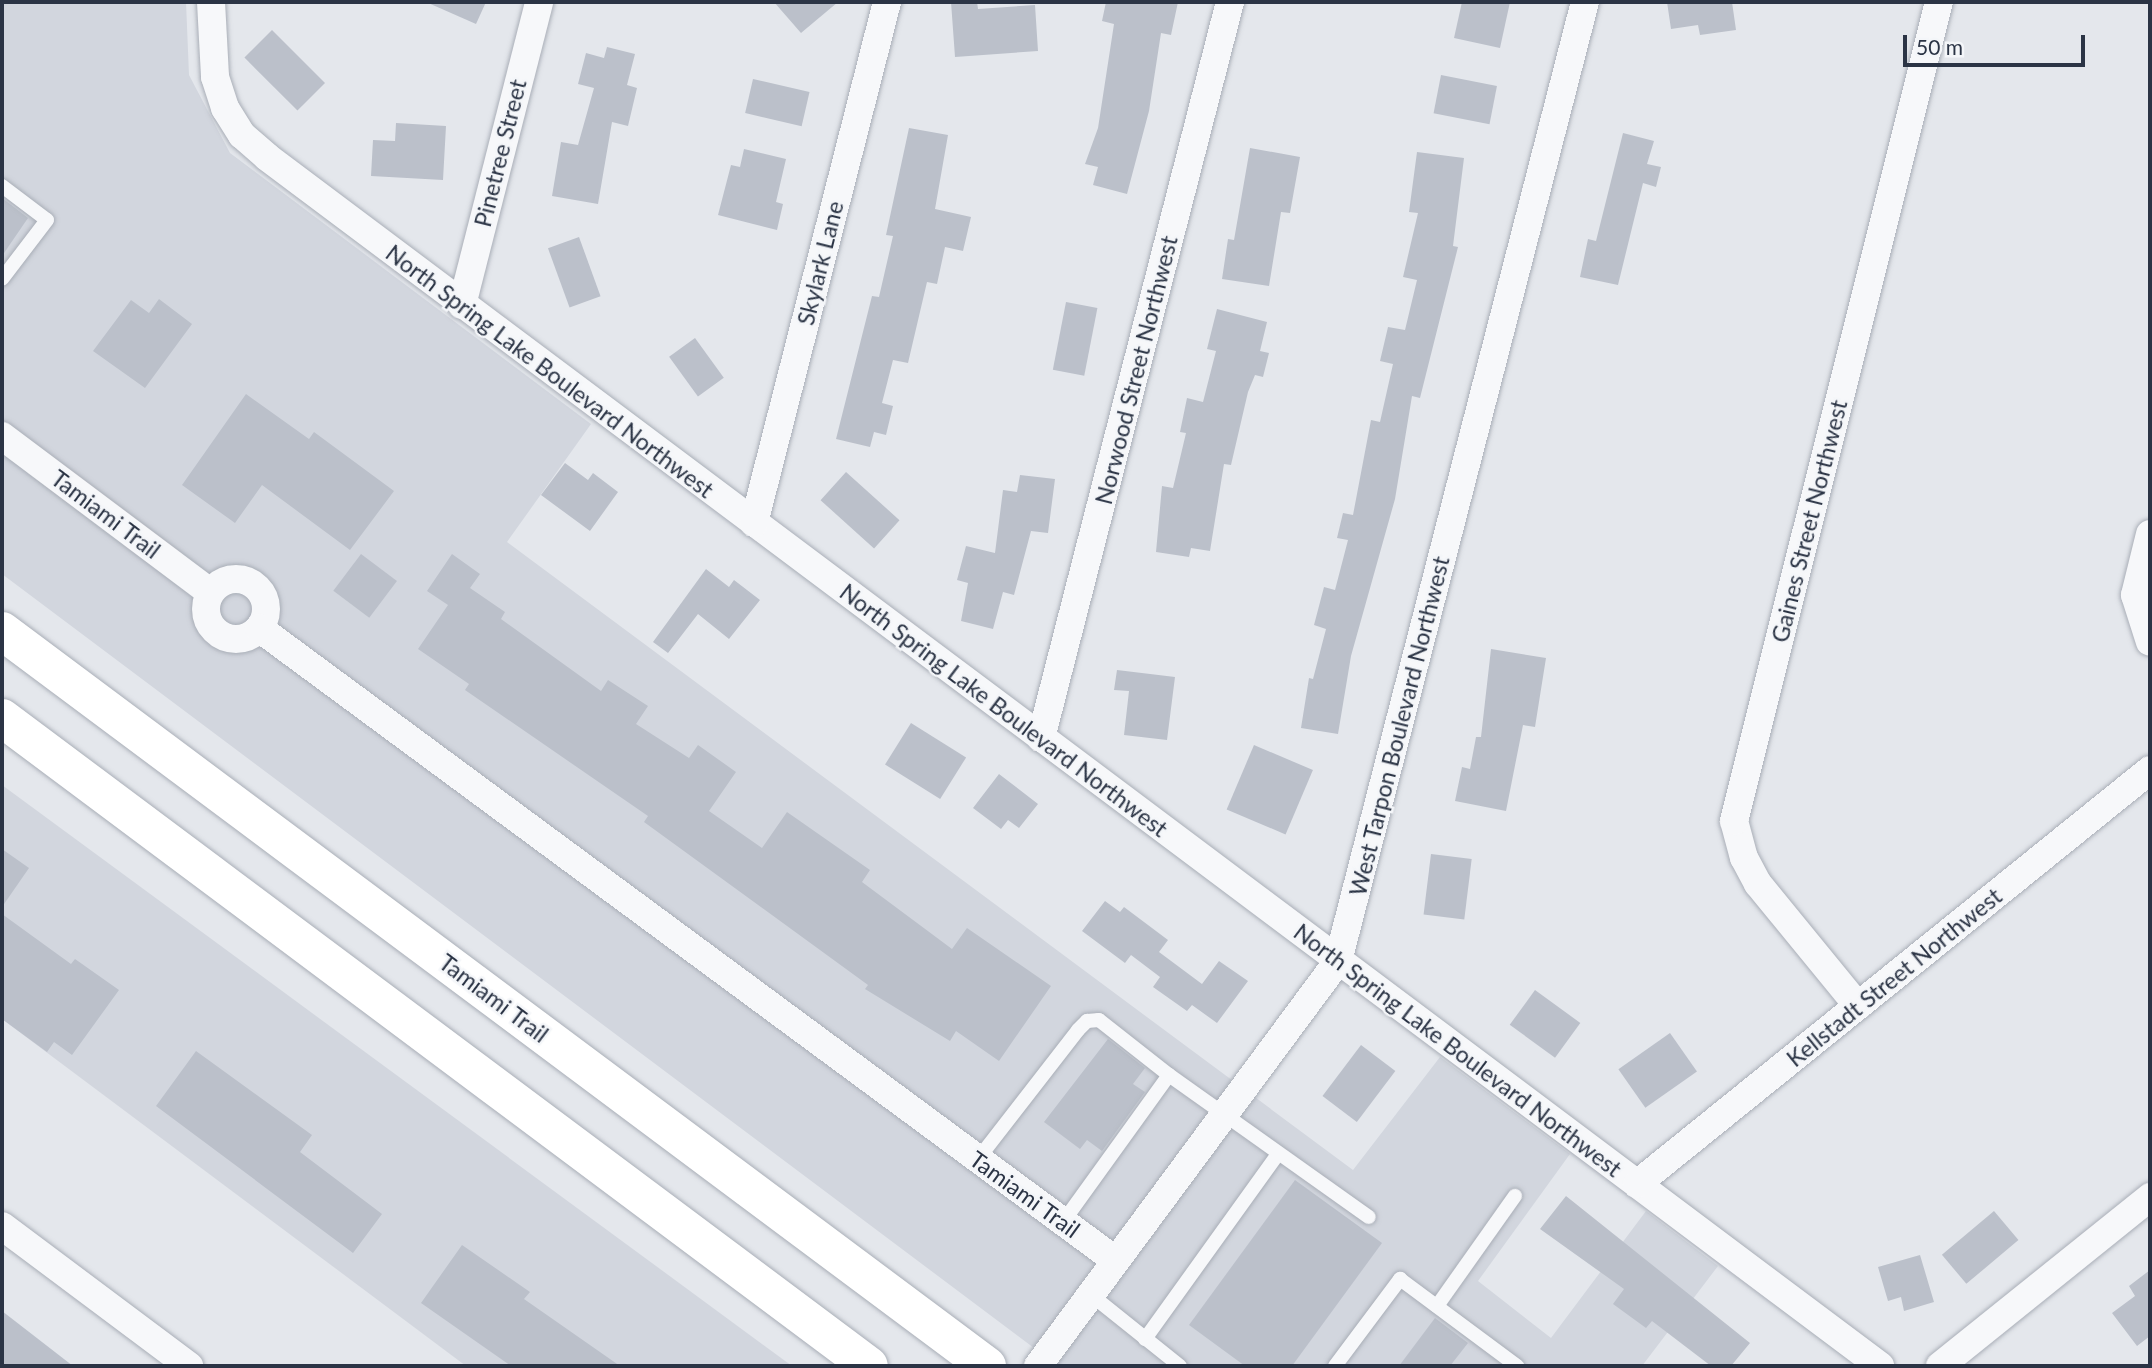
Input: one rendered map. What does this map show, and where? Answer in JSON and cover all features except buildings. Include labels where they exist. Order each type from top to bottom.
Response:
[{"type":"main road","name":"Tamiami Trail","points":[[2,631],[987,1366]]},
{"type":"main road","points":[[2,659],[55,670]]},
{"type":"main road","points":[[2,718],[869,1366]]},
{"type":"street","name":"North Spring Lake Boulevard Northwest","points":[[211,2],[215,77],[225,108],[242,135],[461,305],[1880,1366]]},
{"type":"street","name":"Pinetree Street","points":[[461,305],[539,2]]},
{"type":"street","name":"Skylark Lane","points":[[754,523],[887,2]]},
{"type":"street","name":"Norwood Street Northwest","points":[[1041,738],[1230,2]]},
{"type":"street","name":"West Tarpon Boulevard Northwest","points":[[1038,1366],[1338,961],[1585,2]]},
{"type":"street","name":"Gaines Street Northwest","points":[[1858,1006],[1758,884],[1744,858],[1734,821],[1939,2]]},
{"type":"street","name":"Tamiami Trail","points":[[2,436],[210,592]]},
{"type":"street","points":[[2150,534],[2135,595],[2150,642]]},
{"type":"street","points":[[232,579],[251,582],[266,606],[259,628],[236,639],[217,633],[206,616],[210,592],[232,579]]},
{"type":"street","name":"Tamiami Trail","points":[[259,628],[1115,1260]]},
{"type":"street","name":"Kellstadt Street Northwest","points":[[1637,1184],[2150,770]]},
{"type":"street","points":[[1940,1366],[2150,1197]]},
{"type":"street","points":[[2,1226],[190,1366]]},
{"type":"lane","points":[[2,186],[47,220],[2,279]]},
{"type":"lane","points":[[978,1159],[1087,1021],[1098,1020],[1278,1155],[1302,1166],[1369,1217]]},
{"type":"lane","points":[[1063,1222],[1169,1075]]},
{"type":"lane","points":[[1145,1339],[1278,1155]]},
{"type":"lane","points":[[1437,1306],[1515,1196]]},
{"type":"lane","points":[[1335,1366],[1400,1279],[1517,1366]]},
{"type":"lane","points":[[1090,1294],[1180,1366]]},
{"type":"shaded area","points":[[2,2],[186,2],[189,75],[230,153],[591,424],[507,542],[1353,1170],[1440,1057],[1570,1154],[1478,1281],[1551,1338],[1646,1211],[1718,1266],[1642,1366],[1058,1366],[2,574]]},
{"type":"shaded area","points":[[2,785],[792,1366],[466,1366],[2,1019]]}]
